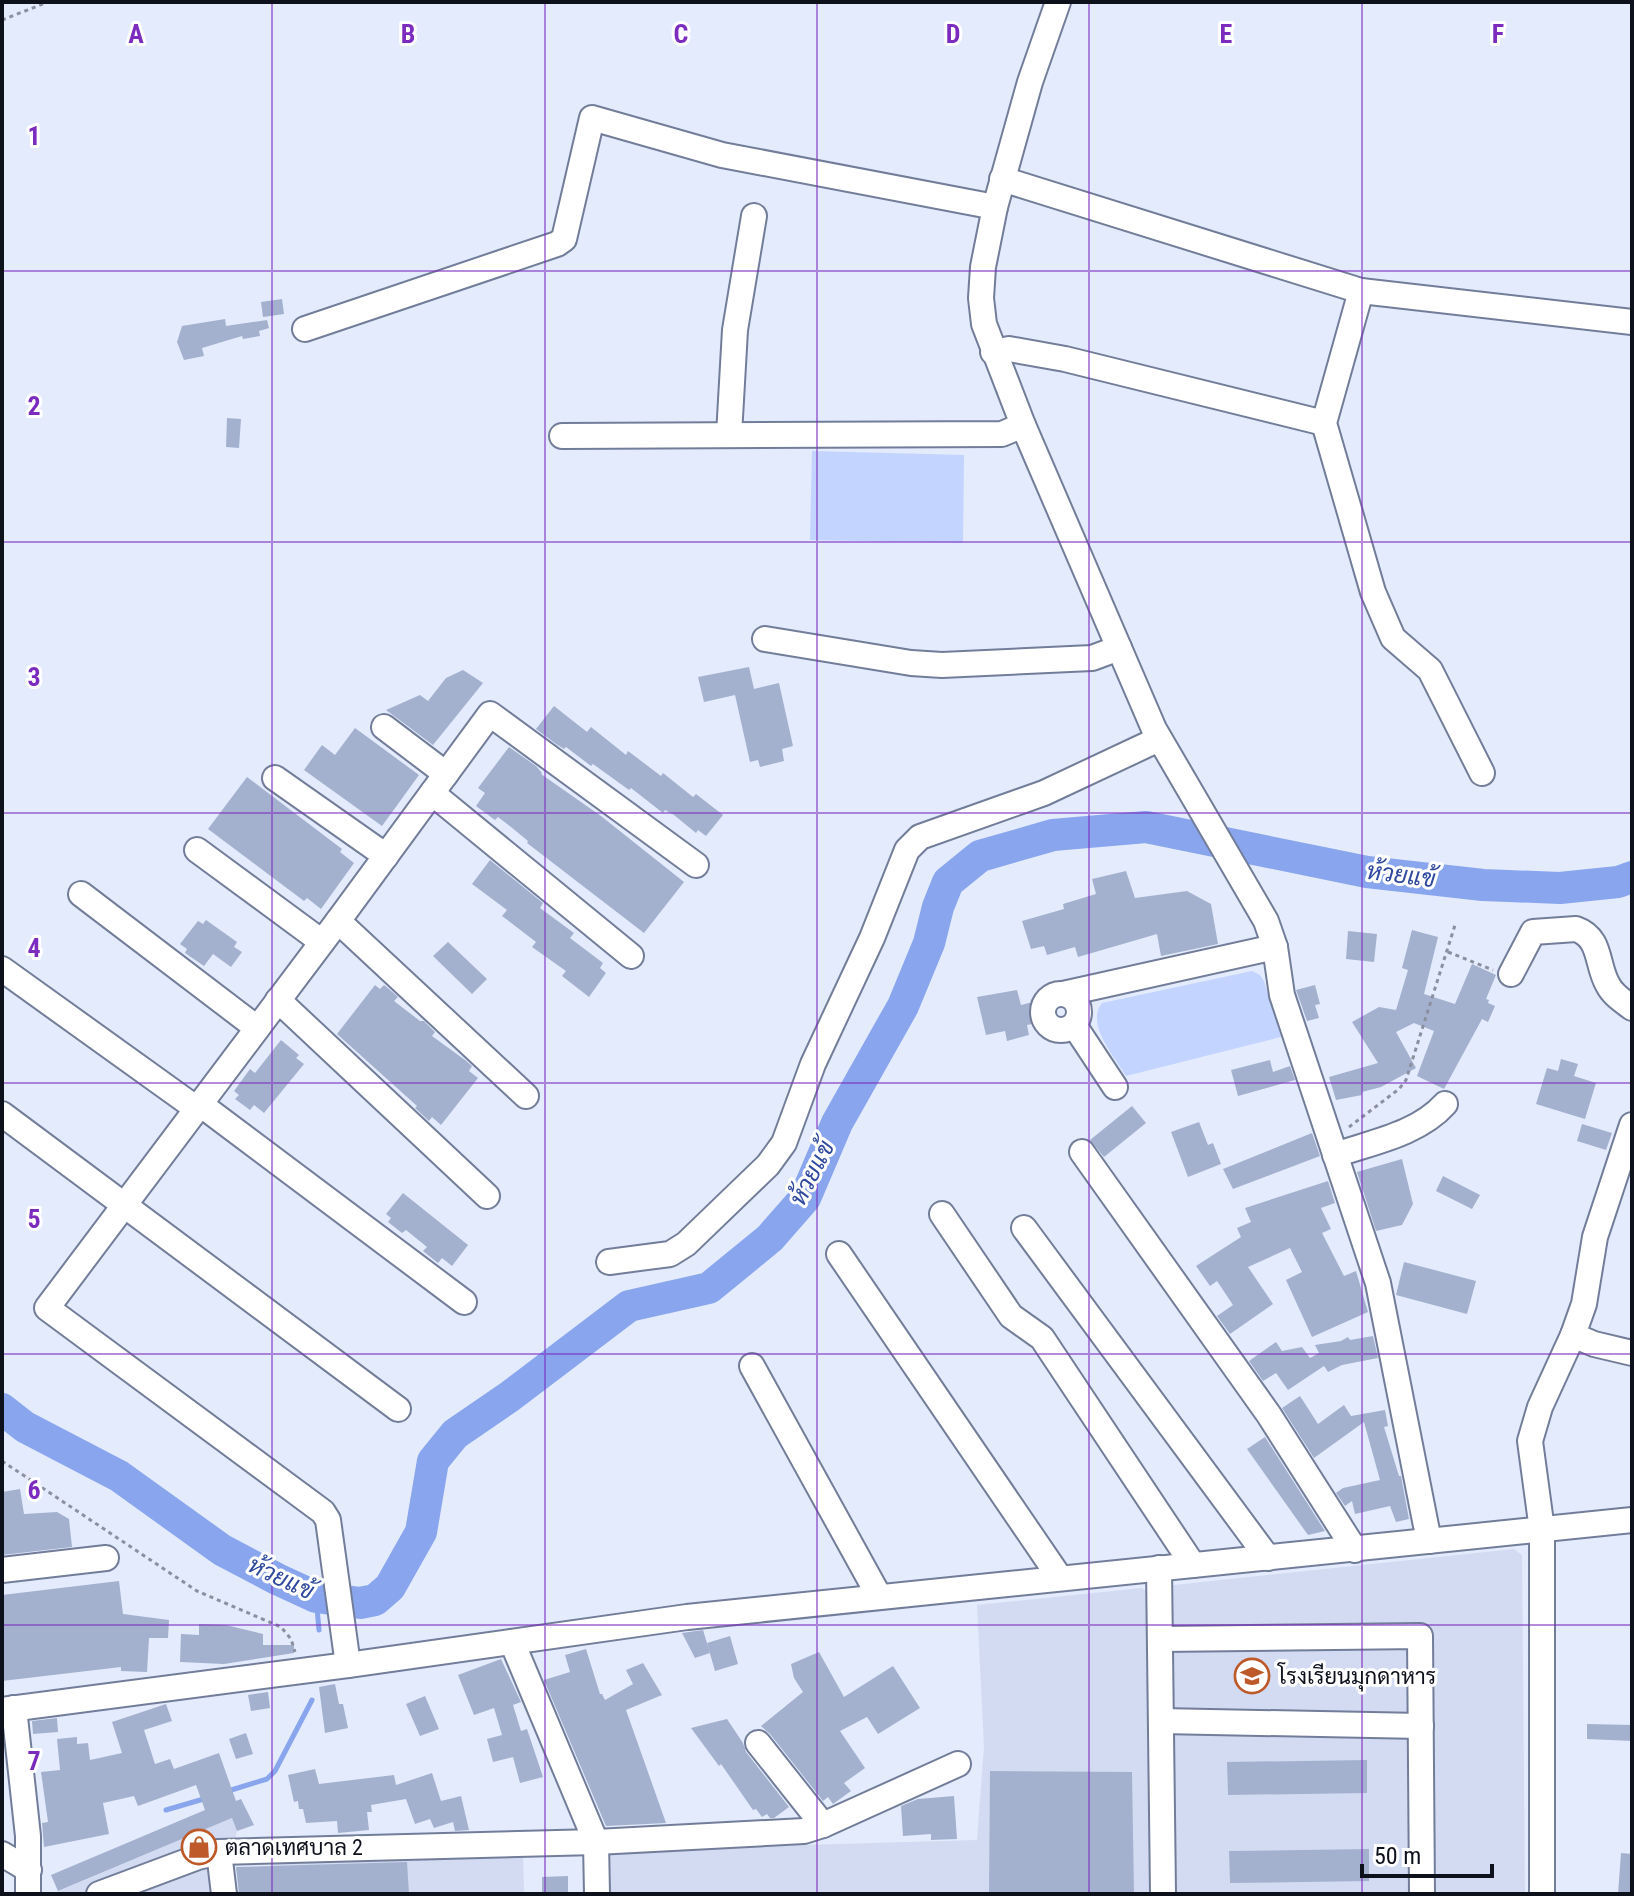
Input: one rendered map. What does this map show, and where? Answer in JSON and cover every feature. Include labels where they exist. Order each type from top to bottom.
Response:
[{"type":"street","points":[[1058,2],[1030,82],[995,207],[983,267],[981,298],[984,324],[1023,425],[1165,749],[1266,921],[1275,947],[1282,995],[1378,1283],[1429,1541]]},
{"type":"street","points":[[305,329],[557,244],[564,239],[592,118],[722,155],[995,207]]},
{"type":"street","points":[[1002,179],[1361,291],[1632,322]]},
{"type":"street","points":[[729,435],[735,330],[754,216]]},
{"type":"street","points":[[1361,291],[1324,423],[1373,592],[1393,638],[1430,670],[1482,773]]},
{"type":"street","points":[[993,352],[1009,349],[1065,359],[1324,423]]},
{"type":"street","points":[[562,436],[1002,434],[1023,425]]},
{"type":"street","points":[[765,639],[911,663],[942,665],[1092,658],[1119,648]]},
{"type":"street","points":[[347,1655],[328,1520],[323,1512],[47,1308],[490,714],[696,865]]},
{"type":"street","points":[[384,727],[439,783],[631,956]]},
{"type":"street","points":[[609,1262],[670,1254],[686,1244],[768,1165],[784,1143],[797,1115],[813,1064],[872,938],[907,850],[920,837],[1165,749]]},
{"type":"street","points":[[275,778],[386,856]]},
{"type":"street","points":[[197,850],[322,942]]},
{"type":"street","points":[[81,894],[257,1028]]},
{"type":"street","points":[[338,921],[526,1096]]},
{"type":"street","points":[[1511,974],[1533,932],[1576,929],[1583,931],[1594,943],[1604,977],[1613,993],[1632,1008]]},
{"type":"street","points":[[1096,987],[1077,1020],[1059,1031],[1047,1025],[1043,1013],[1046,1002],[1056,995],[1275,947]]},
{"type":"street","points":[[2,969],[198,1106],[464,1302]]},
{"type":"street","points":[[1063,994],[1077,1004],[1077,1020],[1115,1087]]},
{"type":"street","points":[[278,1000],[487,1196]]},
{"type":"street","points":[[1332,1147],[1418,1127],[1433,1118],[1445,1104]]},
{"type":"street","points":[[2,1114],[398,1409]]},
{"type":"street","points":[[1542,1894],[1542,1530],[1530,1441],[1540,1407],[1584,1304],[1595,1237],[1632,1125]]},
{"type":"street","points":[[1082,1152],[1269,1415],[1355,1550]]},
{"type":"street","points":[[942,1214],[1011,1316],[1042,1338],[1193,1565]]},
{"type":"street","points":[[1024,1228],[1268,1558]]},
{"type":"street","points":[[839,1254],[1060,1578]]},
{"type":"street","points":[[1573,1335],[1594,1344],[1632,1353]]},
{"type":"street","points":[[752,1366],[879,1596]]},
{"type":"street","points":[[28,1882],[28,1836],[8,1709],[301,1671],[347,1655],[512,1642],[687,1617],[879,1596],[1632,1520]]},
{"type":"street","points":[[2,1570],[106,1558]]},
{"type":"street","points":[[1159,1568],[1163,1894]]},
{"type":"street","points":[[1160,1639],[1420,1636],[1422,1894]]},
{"type":"street","points":[[512,1642],[596,1842],[597,1894]]},
{"type":"street","points":[[1161,1721],[1421,1726]]},
{"type":"street","points":[[758,1743],[823,1825]]},
{"type":"street","points":[[99,1894],[219,1852],[596,1842],[804,1831],[958,1764]]},
{"type":"street","points":[[219,1852],[224,1894]]},
{"type":"street","points":[[2,1854],[28,1882]]},
{"type":"path","points":[[2,20],[48,2]]},
{"type":"path","points":[[1332,1147],[1342,1132],[1399,1089],[1406,1080],[1456,922]]},
{"type":"path","points":[[1447,952],[1511,974]]},
{"type":"path","points":[[2,1461],[197,1591],[281,1627],[291,1639],[301,1671]]},
{"type":"shaded area","points":[[812,451],[964,455],[963,543],[810,540]]},
{"type":"shaded area","points":[[1252,971],[1264,981],[1281,1037],[1126,1076],[1099,1030],[1098,1011],[1102,1003]]},
{"type":"shaded area","name":"โรงเรียนมุกดาหาร","points":[[1514,1549],[1522,1555],[1525,1894],[608,1894],[606,1851],[977,1840],[984,1747],[977,1605],[1142,1588],[1153,1597],[1166,1595],[1174,1585]]},
{"type":"shaded area","name":"ตลาดเทศบาล 2","points":[[232,1818],[237,1831],[230,1860],[235,1894],[52,1894]]},
{"type":"shaded area","points":[[523,1854],[524,1894],[276,1894],[273,1856]]},
{"type":"building","points":[[282,299],[284,314],[263,317],[261,302]]},
{"type":"building","points":[[225,319],[226,326],[267,320],[269,328],[259,331],[260,336],[243,339],[242,336],[202,348],[204,356],[184,360],[177,342],[182,326]]},
{"type":"building","points":[[227,418],[241,419],[239,448],[226,447]]},
{"type":"building","points":[[749,667],[754,689],[779,683],[793,746],[782,749],[784,761],[760,767],[758,760],[750,762],[735,695],[704,702],[698,677]]},
{"type":"building","points":[[463,670],[483,683],[433,745],[386,710],[420,695],[428,701],[446,678]]},
{"type":"building","points":[[554,706],[587,732],[591,727],[626,755],[628,751],[723,815],[706,836],[698,830],[696,833],[674,815],[665,810],[663,813],[631,788],[629,790],[593,764],[591,766],[566,747],[564,749],[556,744],[536,729]]},
{"type":"building","points":[[355,728],[419,775],[382,826],[304,770],[322,745],[335,755]]},
{"type":"building","points":[[509,747],[684,882],[644,933],[498,817],[495,820],[476,806],[485,793],[478,788]]},
{"type":"building","points":[[247,777],[342,849],[340,852],[354,863],[321,909],[307,898],[304,901],[208,829]]},
{"type":"building","points":[[490,860],[543,903],[540,908],[574,933],[570,938],[603,963],[600,968],[606,973],[589,997],[562,976],[566,971],[532,947],[536,942],[502,916],[507,910],[472,884]]},
{"type":"building","points":[[1126,871],[1135,898],[1187,891],[1211,904],[1218,944],[1161,956],[1157,934],[1078,957],[1075,947],[1047,955],[1044,946],[1031,949],[1022,921],[1064,909],[1063,904],[1096,894],[1092,879]]},
{"type":"building","points":[[206,920],[237,942],[234,947],[242,952],[231,967],[213,954],[204,966],[185,953],[187,949],[180,944],[198,921],[203,924]]},
{"type":"building","points":[[1412,930],[1438,937],[1424,994],[1455,1004],[1472,964],[1496,975],[1486,999],[1495,1006],[1488,1022],[1482,1019],[1444,1089],[1417,1076],[1434,1031],[1414,1023],[1396,1032],[1416,1068],[1381,1087],[1362,1092],[1362,1095],[1336,1100],[1329,1077],[1378,1063],[1352,1022],[1379,1007],[1396,1010],[1408,970],[1402,968]]},
{"type":"building","points":[[1348,931],[1377,934],[1374,962],[1346,959]]},
{"type":"building","points":[[448,942],[487,979],[472,994],[433,956]]},
{"type":"building","points":[[375,985],[380,989],[384,985],[398,997],[394,1001],[424,1021],[435,1032],[432,1036],[472,1066],[469,1071],[478,1078],[441,1125],[432,1117],[429,1121],[415,1108],[417,1106],[337,1034]]},
{"type":"building","points":[[1315,985],[1320,1004],[1315,1005],[1319,1018],[1307,1021],[1296,990]]},
{"type":"building","points":[[1017,990],[1021,1005],[1033,1002],[1037,1023],[1027,1025],[1029,1035],[1007,1041],[1005,1031],[986,1035],[977,997]]},
{"type":"building","points":[[281,1040],[299,1055],[296,1058],[304,1064],[264,1113],[254,1105],[250,1110],[235,1099],[239,1095],[234,1091],[250,1069],[255,1073]]},
{"type":"building","points":[[1561,1059],[1578,1064],[1574,1076],[1596,1083],[1585,1119],[1536,1104],[1547,1068],[1558,1071]]},
{"type":"building","points":[[1270,1060],[1273,1072],[1290,1066],[1295,1080],[1238,1096],[1231,1070]]},
{"type":"building","points":[[1132,1106],[1146,1123],[1104,1157],[1090,1140]]},
{"type":"building","points":[[1199,1122],[1208,1145],[1213,1143],[1221,1164],[1188,1177],[1171,1132]]},
{"type":"building","points":[[1582,1124],[1612,1133],[1606,1150],[1577,1141]]},
{"type":"building","points":[[1312,1133],[1320,1156],[1233,1189],[1223,1169]]},
{"type":"building","points":[[1402,1159],[1413,1204],[1402,1225],[1376,1231],[1357,1172]]},
{"type":"building","points":[[1443,1176],[1480,1195],[1472,1209],[1436,1191]]},
{"type":"building","points":[[1328,1181],[1335,1203],[1321,1208],[1331,1229],[1322,1233],[1344,1276],[1356,1271],[1368,1312],[1312,1337],[1286,1280],[1302,1272],[1290,1248],[1248,1267],[1273,1304],[1230,1334],[1217,1316],[1233,1305],[1217,1281],[1210,1286],[1196,1266],[1241,1237],[1237,1228],[1251,1222],[1245,1208]]},
{"type":"building","points":[[403,1193],[468,1245],[452,1266],[442,1258],[438,1263],[423,1251],[427,1247],[406,1230],[402,1233],[388,1222],[391,1218],[386,1214]]},
{"type":"building","points":[[1404,1262],[1476,1281],[1467,1314],[1396,1295]]},
{"type":"building","points":[[1373,1336],[1378,1358],[1342,1365],[1328,1372],[1324,1366],[1288,1390],[1276,1373],[1263,1381],[1249,1361],[1276,1342],[1282,1351],[1302,1347],[1310,1358],[1319,1353],[1315,1345],[1348,1337],[1350,1340]]},
{"type":"building","points":[[1300,1396],[1318,1424],[1344,1405],[1351,1416],[1385,1410],[1388,1426],[1384,1427],[1401,1476],[1409,1519],[1396,1522],[1390,1506],[1355,1514],[1352,1501],[1345,1506],[1336,1493],[1343,1488],[1380,1480],[1364,1422],[1314,1458],[1282,1408]]},
{"type":"building","points":[[1265,1437],[1325,1531],[1308,1535],[1247,1449]]},
{"type":"building","points":[[20,1489],[24,1514],[57,1512],[69,1519],[72,1547],[2,1555],[2,1492]]},
{"type":"building","points":[[119,1581],[123,1614],[169,1620],[168,1638],[149,1638],[147,1672],[121,1671],[121,1667],[2,1681],[2,1595]]},
{"type":"building","points":[[199,1624],[226,1625],[263,1634],[263,1645],[294,1645],[294,1653],[224,1664],[180,1662],[181,1634],[199,1635]]},
{"type":"building","points":[[703,1630],[710,1653],[695,1658],[682,1633]]},
{"type":"building","points":[[730,1636],[738,1664],[715,1671],[707,1643]]},
{"type":"building","points":[[586,1649],[600,1694],[605,1700],[633,1684],[626,1670],[643,1663],[662,1695],[626,1710],[666,1823],[606,1826],[544,1680],[570,1672],[565,1655]]},
{"type":"building","points":[[819,1652],[844,1697],[893,1666],[920,1708],[878,1734],[867,1717],[840,1731],[865,1768],[844,1783],[851,1791],[833,1804],[828,1797],[823,1801],[761,1726],[803,1692],[794,1678],[791,1664]]},
{"type":"building","points":[[501,1659],[521,1702],[513,1705],[521,1731],[527,1729],[543,1777],[520,1783],[513,1757],[493,1762],[487,1739],[502,1735],[494,1708],[474,1715],[458,1675]]},
{"type":"building","points":[[335,1684],[348,1728],[325,1733],[319,1687]]},
{"type":"building","points":[[268,1692],[270,1708],[251,1711],[248,1695]]},
{"type":"building","points":[[425,1696],[439,1729],[420,1736],[406,1704]]},
{"type":"building","points":[[166,1704],[172,1721],[144,1730],[155,1764],[170,1759],[174,1769],[219,1753],[236,1801],[241,1799],[254,1825],[237,1831],[232,1818],[58,1891],[51,1875],[205,1810],[196,1785],[138,1806],[134,1796],[103,1803],[109,1834],[44,1847],[42,1823],[48,1822],[41,1772],[60,1770],[57,1739],[77,1737],[77,1744],[88,1743],[90,1760],[122,1753],[112,1722]]},
{"type":"building","points":[[57,1718],[58,1732],[33,1734],[32,1721]]},
{"type":"building","points":[[727,1719],[746,1752],[789,1807],[774,1818],[767,1814],[762,1817],[756,1809],[753,1810],[691,1728]]},
{"type":"building","points":[[1587,1724],[1632,1725],[1632,1741],[1587,1739]]},
{"type":"building","points":[[246,1733],[253,1754],[236,1759],[229,1739]]},
{"type":"building","points":[[1367,1760],[1367,1793],[1228,1795],[1227,1762]]},
{"type":"building","points":[[315,1769],[319,1784],[394,1775],[396,1785],[432,1773],[441,1801],[461,1796],[469,1830],[455,1831],[453,1822],[434,1828],[430,1819],[415,1824],[406,1799],[371,1805],[372,1812],[367,1812],[369,1830],[338,1833],[337,1821],[306,1823],[303,1809],[299,1809],[298,1801],[294,1802],[288,1775]]},
{"type":"building","points":[[990,1771],[1132,1772],[1134,1894],[989,1894]]},
{"type":"building","points":[[954,1796],[957,1839],[931,1840],[931,1834],[903,1836],[901,1806],[918,1799]]},
{"type":"building","points":[[1369,1849],[1369,1881],[1230,1883],[1229,1851]]},
{"type":"building","points":[[1621,1853],[1632,1854],[1632,1894],[1618,1894]]},
{"type":"building","points":[[407,1862],[409,1894],[239,1894],[236,1867]]},
{"type":"building","points":[[568,1876],[568,1894],[542,1894],[542,1877]]},
{"type":"waterway","name":"ห้วยแข้","points":[[2,1409],[25,1427],[119,1476],[222,1550],[277,1579],[316,1597],[360,1603],[375,1600],[390,1587],[421,1532],[433,1461],[455,1434],[629,1306],[709,1288],[770,1238],[805,1198],[837,1123],[903,1006],[929,943],[948,882],[980,856],[1053,835],[1146,827],[1367,872],[1483,885],[1560,888],[1618,882],[1632,877]]},
{"type":"waterway","points":[[316,1597],[319,1630]]},
{"type":"waterway","points":[[228,1791],[267,1779],[275,1771],[312,1700]]},
{"type":"waterway","points":[[166,1810],[207,1798]]},
{"type":"place","name":"โรงเรียนมุกดาหาร","points":[[1252,1676]]},
{"type":"place","name":"ตลาดเทศบาล 2","points":[[199,1847]]}]
